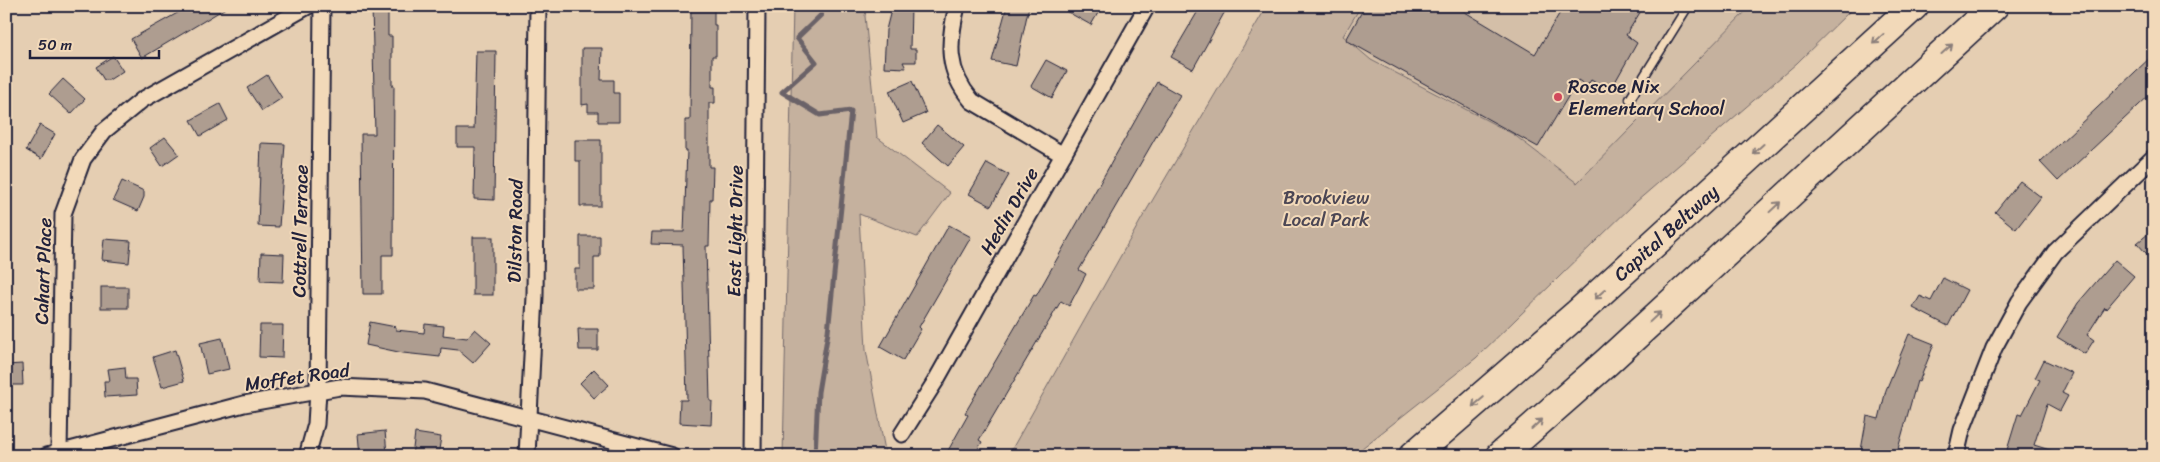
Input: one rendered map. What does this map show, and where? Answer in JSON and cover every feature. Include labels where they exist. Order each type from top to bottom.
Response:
[{"type":"highway","name":"Capital Beltway","points":[[1414,456],[1578,313],[1914,6]]},
{"type":"highway","points":[[1500,456],[1606,362],[1994,6]]},
{"type":"street","name":"Cahart Place","points":[[53,454],[63,214],[83,159],[104,131],[142,100],[308,6]]},
{"type":"street","name":"Cottrell Terrace","points":[[307,456],[316,424],[318,391],[322,6]]},
{"type":"street","name":"Dilston Road","points":[[527,456],[535,296],[538,6]]},
{"type":"street","name":"East Light Drive","points":[[753,456],[757,6]]},
{"type":"street","points":[[957,6],[953,24],[950,59],[962,89],[972,101],[1063,155]]},
{"type":"street","name":"Hedin Drive","points":[[902,434],[935,382],[1147,6]]},
{"type":"street","points":[[1956,456],[1962,430],[1994,348],[2018,302],[2055,252],[2154,157]]},
{"type":"street","name":"Moffet Road","points":[[53,454],[244,404],[340,387],[426,392],[672,456]]},
{"type":"lane","points":[[1630,99],[1688,6]]},
{"type":"shaded area","name":"Roscoe Nix Elementary School","points":[[1361,6],[1766,6],[1579,185],[1513,134],[1371,60],[1343,36]]},
{"type":"green space","points":[[793,6],[867,6],[865,16],[877,137],[950,193],[917,237],[859,214],[866,350],[886,456],[783,456]]},
{"type":"green space","name":"Brookview Local Park","points":[[1267,6],[1361,6],[1343,36],[1371,60],[1513,134],[1577,183],[1751,6],[1855,6],[1797,63],[1636,202],[1476,358],[1352,456],[1008,456],[1142,218]]},
{"type":"building","points":[[190,6],[229,6],[142,58],[131,39]]},
{"type":"building","points":[[372,6],[388,6],[388,36],[392,36],[392,85],[394,85],[393,255],[382,255],[382,294],[363,294],[361,134],[375,134]]},
{"type":"building","points":[[691,6],[714,6],[714,25],[716,25],[716,56],[712,56],[712,87],[715,87],[715,103],[709,103],[709,167],[713,167],[712,199],[710,199],[709,246],[706,246],[710,401],[712,401],[711,425],[679,423],[680,400],[687,400],[683,245],[651,244],[652,232],[684,232],[687,150],[685,150],[685,120],[690,120]]},
{"type":"building","points":[[892,6],[911,6],[910,49],[916,49],[916,62],[903,62],[906,68],[884,67],[886,30]]},
{"type":"building","points":[[1007,6],[1029,6],[1016,66],[992,61]]},
{"type":"building","points":[[1057,6],[1102,6],[1091,25]]},
{"type":"building","points":[[1201,6],[1228,6],[1193,69],[1171,57]]},
{"type":"building","points":[[1365,6],[1455,6],[1535,54],[1564,6],[1644,6],[1626,35],[1637,43],[1610,91],[1591,80],[1587,86],[1578,80],[1538,147],[1346,40]]},
{"type":"building","points":[[582,48],[602,48],[601,80],[614,80],[614,93],[619,93],[619,122],[598,122],[598,112],[588,112],[588,104],[582,105]]},
{"type":"building","points":[[476,51],[496,51],[494,200],[474,199],[475,147],[457,147],[457,129],[474,129]]},
{"type":"building","points":[[2154,54],[2154,91],[2058,181],[2040,162]]},
{"type":"building","points":[[113,56],[123,71],[109,80],[104,80],[96,67]]},
{"type":"building","points":[[1046,60],[1067,71],[1052,98],[1031,86]]},
{"type":"building","points":[[267,75],[282,98],[262,111],[247,88]]},
{"type":"building","points":[[63,79],[85,99],[71,114],[49,94]]},
{"type":"building","points":[[912,81],[926,113],[903,123],[889,91]]},
{"type":"building","points":[[1157,82],[1180,95],[1079,270],[1086,274],[1069,306],[1061,301],[979,440],[982,442],[974,456],[945,456],[968,415],[965,413],[1034,295],[1036,296]]},
{"type":"building","points":[[220,104],[228,120],[200,136],[191,120]]},
{"type":"building","points":[[40,125],[55,134],[41,159],[26,150]]},
{"type":"building","points":[[937,125],[964,147],[948,166],[922,143]]},
{"type":"building","points":[[165,137],[179,154],[162,166],[150,148]]},
{"type":"building","points":[[575,140],[601,140],[601,206],[580,206],[580,161],[575,161]]},
{"type":"building","points":[[261,143],[285,144],[279,227],[258,226]]},
{"type":"building","points":[[987,163],[1009,175],[991,206],[969,194]]},
{"type":"building","points":[[122,181],[144,191],[144,197],[138,211],[113,200]]},
{"type":"building","points":[[2020,181],[2041,197],[2016,229],[1995,212]]},
{"type":"building","points":[[949,225],[971,237],[919,327],[921,329],[903,360],[880,347]]},
{"type":"building","points":[[2154,229],[2154,262],[2137,243]]},
{"type":"building","points":[[580,236],[600,236],[600,257],[594,257],[594,289],[575,289],[575,269],[580,269]]},
{"type":"building","points":[[473,237],[493,237],[493,295],[473,295]]},
{"type":"building","points":[[104,239],[131,241],[129,263],[102,260]]},
{"type":"building","points":[[261,253],[284,254],[283,282],[260,281]]},
{"type":"building","points":[[2115,260],[2134,276],[2106,309],[2105,307],[2087,335],[2094,340],[2085,354],[2057,337],[2078,303]]},
{"type":"building","points":[[1943,278],[1967,290],[1948,326],[1913,308],[1920,296],[1931,301]]},
{"type":"building","points":[[101,287],[128,287],[128,308],[101,308]]},
{"type":"building","points":[[370,322],[396,327],[396,330],[424,333],[425,324],[444,326],[443,335],[467,338],[475,329],[491,343],[473,363],[458,350],[441,348],[440,357],[403,353],[366,345]]},
{"type":"building","points":[[260,325],[283,325],[282,358],[259,357]]},
{"type":"building","points":[[578,329],[598,329],[598,350],[579,350]]},
{"type":"building","points":[[1909,334],[1934,344],[1919,382],[1917,381],[1896,456],[1860,456],[1867,416],[1879,419],[1886,390]]},
{"type":"building","points":[[222,338],[229,369],[207,374],[200,343]]},
{"type":"building","points":[[175,350],[184,381],[162,387],[153,357]]},
{"type":"building","points":[[2044,360],[2072,373],[2062,393],[2068,396],[2060,411],[2047,404],[2034,445],[2059,453],[2059,456],[2025,456],[2007,450],[2018,414],[2022,415],[2040,380],[2035,378]]},
{"type":"building","points":[[22,364],[23,385],[6,385],[6,365]]},
{"type":"building","points":[[125,367],[126,379],[136,379],[137,395],[105,397],[104,381],[110,381],[108,369]]},
{"type":"building","points":[[594,369],[609,385],[594,398],[580,383]]},
{"type":"building","points":[[385,431],[387,454],[360,456],[358,434]]},
{"type":"building","points":[[415,433],[441,437],[438,456],[412,456]]},
{"type":"waterway","points":[[815,456],[818,392],[828,332],[851,111],[820,115],[782,92],[816,62],[797,38],[821,15],[822,6]]},
{"type":"place","name":"Roscoe Nix Elementary School","points":[[1558,97]]}]
